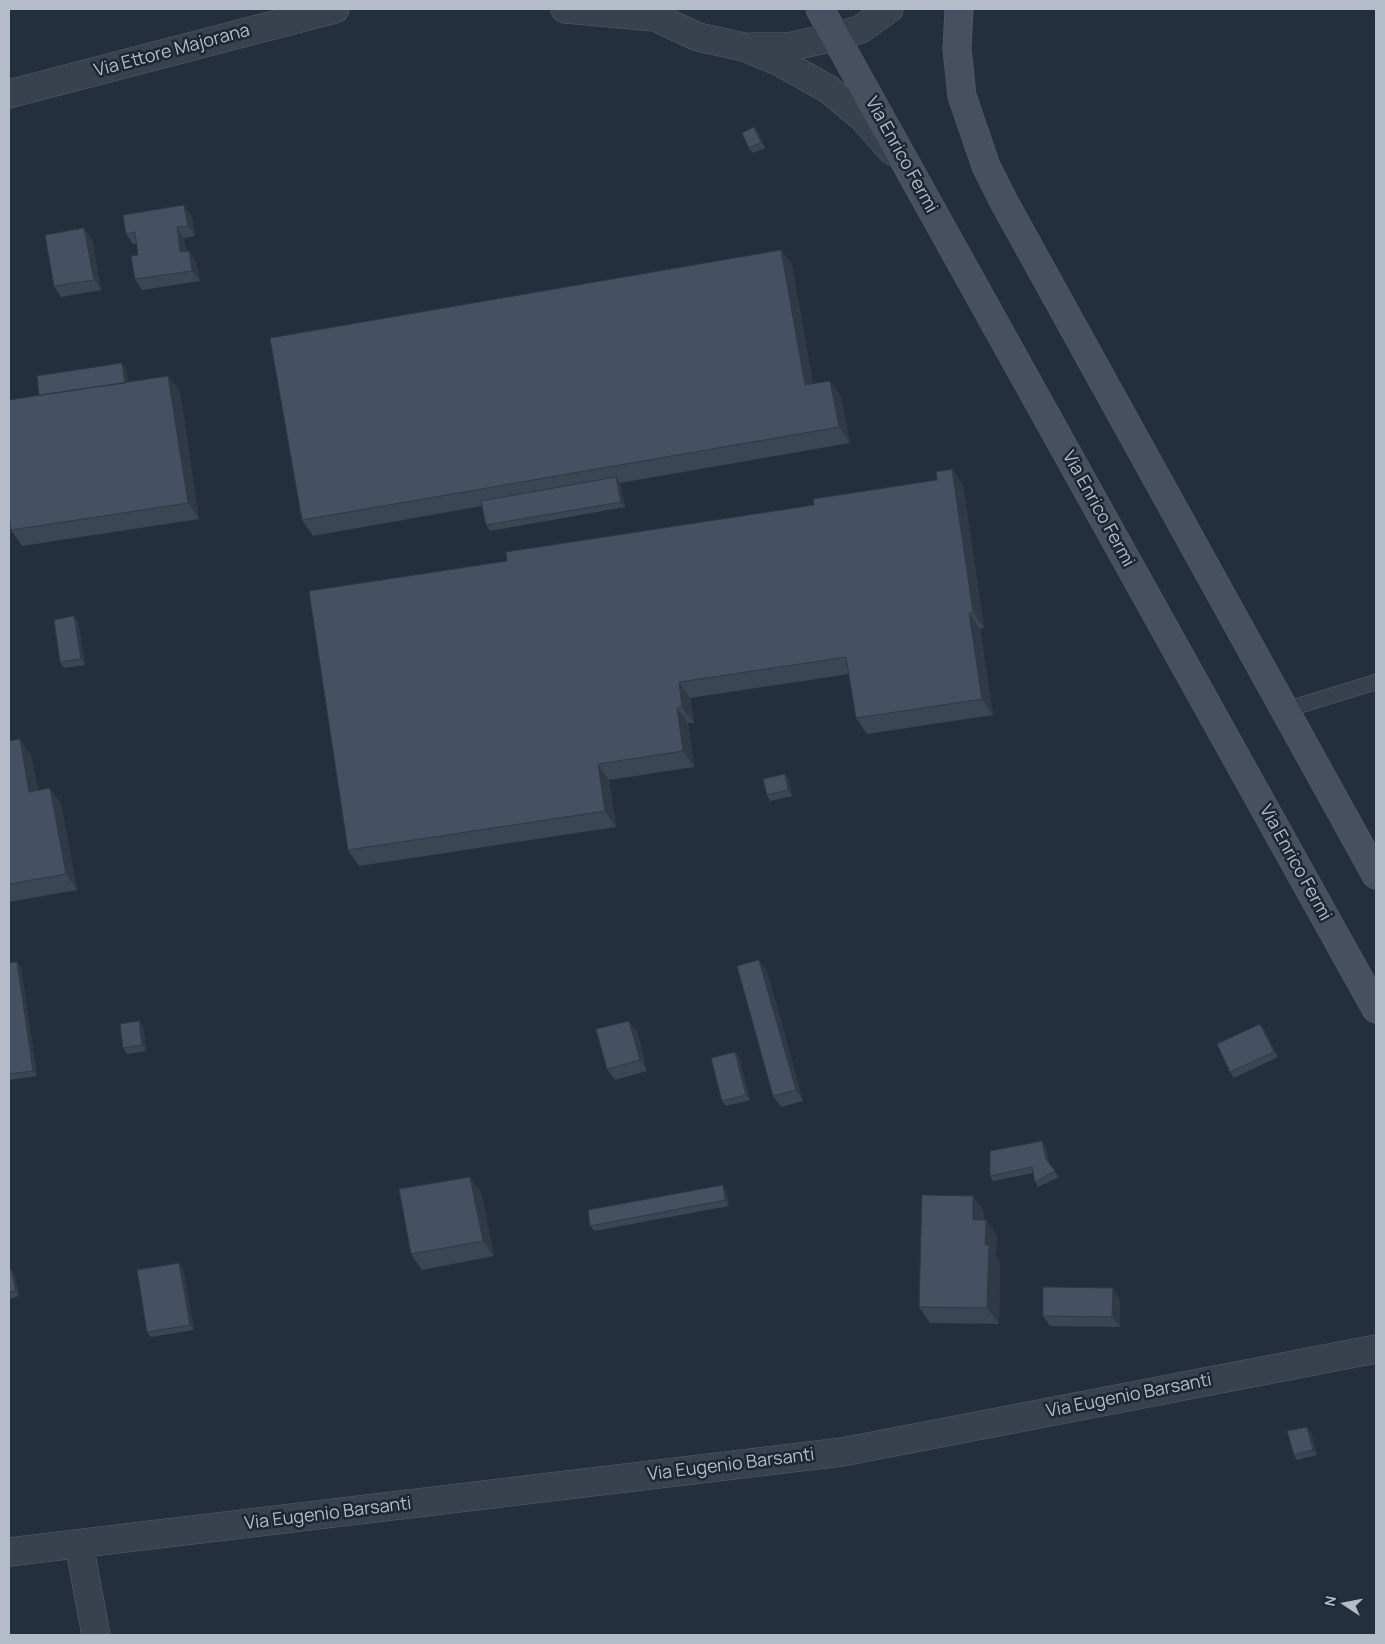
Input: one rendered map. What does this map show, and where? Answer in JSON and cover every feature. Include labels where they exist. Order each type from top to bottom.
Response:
[{"type":"street","name":"Via Ettore Majorana","points":[[9,94],[335,9]]},
{"type":"street","points":[[565,9],[650,13],[698,37],[744,47],[780,62],[828,89],[862,117],[910,171]]},
{"type":"street","name":"Via Enrico Fermi","points":[[820,9],[1376,1009]]},
{"type":"street","points":[[744,47],[787,47],[836,37],[861,29],[890,9]]},
{"type":"street","points":[[959,9],[958,49],[962,96],[971,129],[1004,202],[1376,875]]},
{"type":"street","name":"Via Eugenio Barsanti","points":[[9,1552],[842,1452],[1376,1349]]},
{"type":"street","points":[[79,1544],[96,1635]]},
{"type":"lane","points":[[1285,710],[1376,682]]},
{"type":"building","points":[[754,127],[761,142],[749,148],[742,133]]},
{"type":"building","points":[[184,205],[188,226],[177,227],[180,252],[189,251],[192,271],[135,279],[131,256],[138,255],[135,232],[126,234],[123,215]]},
{"type":"building","points":[[84,228],[94,280],[54,286],[45,235]]},
{"type":"building","points":[[781,250],[805,385],[830,381],[839,427],[302,520],[270,338]]},
{"type":"building","points":[[122,363],[125,383],[39,395],[37,376]]},
{"type":"building","points":[[168,376],[188,503],[11,530],[9,515],[9,400]]},
{"type":"building","points":[[952,469],[973,612],[969,613],[982,699],[856,718],[846,657],[679,682],[682,707],[677,708],[683,751],[598,764],[605,811],[348,850],[309,591],[507,561],[506,552],[814,505],[813,499],[937,480],[936,472]]},
{"type":"building","points":[[616,477],[621,502],[486,525],[481,501]]},
{"type":"building","points":[[74,616],[81,659],[60,662],[54,620]]},
{"type":"building","points":[[20,739],[29,792],[50,788],[66,874],[9,884],[9,741]]},
{"type":"building","points":[[785,774],[788,790],[767,795],[763,779]]},
{"type":"building","points":[[759,960],[796,1090],[773,1096],[737,966]]},
{"type":"building","points":[[17,962],[33,1071],[9,1074],[9,963]]},
{"type":"building","points":[[139,1021],[142,1045],[123,1048],[120,1024]]},
{"type":"building","points":[[629,1021],[640,1060],[607,1069],[596,1029]]},
{"type":"building","points":[[1260,1024],[1274,1052],[1230,1072],[1217,1044]]},
{"type":"building","points":[[735,1052],[746,1095],[722,1101],[711,1058]]},
{"type":"building","points":[[1042,1141],[1046,1159],[1055,1171],[1035,1182],[1032,1167],[990,1176],[990,1151]]},
{"type":"building","points":[[470,1177],[483,1241],[411,1254],[399,1189]]},
{"type":"building","points":[[723,1185],[725,1200],[590,1226],[588,1210]]},
{"type":"building","points":[[922,1195],[973,1196],[973,1220],[986,1220],[985,1245],[989,1245],[987,1308],[919,1307]]},
{"type":"building","points":[[179,1263],[190,1325],[147,1332],[137,1270]]},
{"type":"building","points":[[11,1269],[16,1291],[9,1292],[9,1270]]},
{"type":"building","points":[[1043,1287],[1113,1288],[1112,1317],[1043,1316]]},
{"type":"building","points":[[1307,1427],[1313,1450],[1294,1455],[1287,1431]]}]
